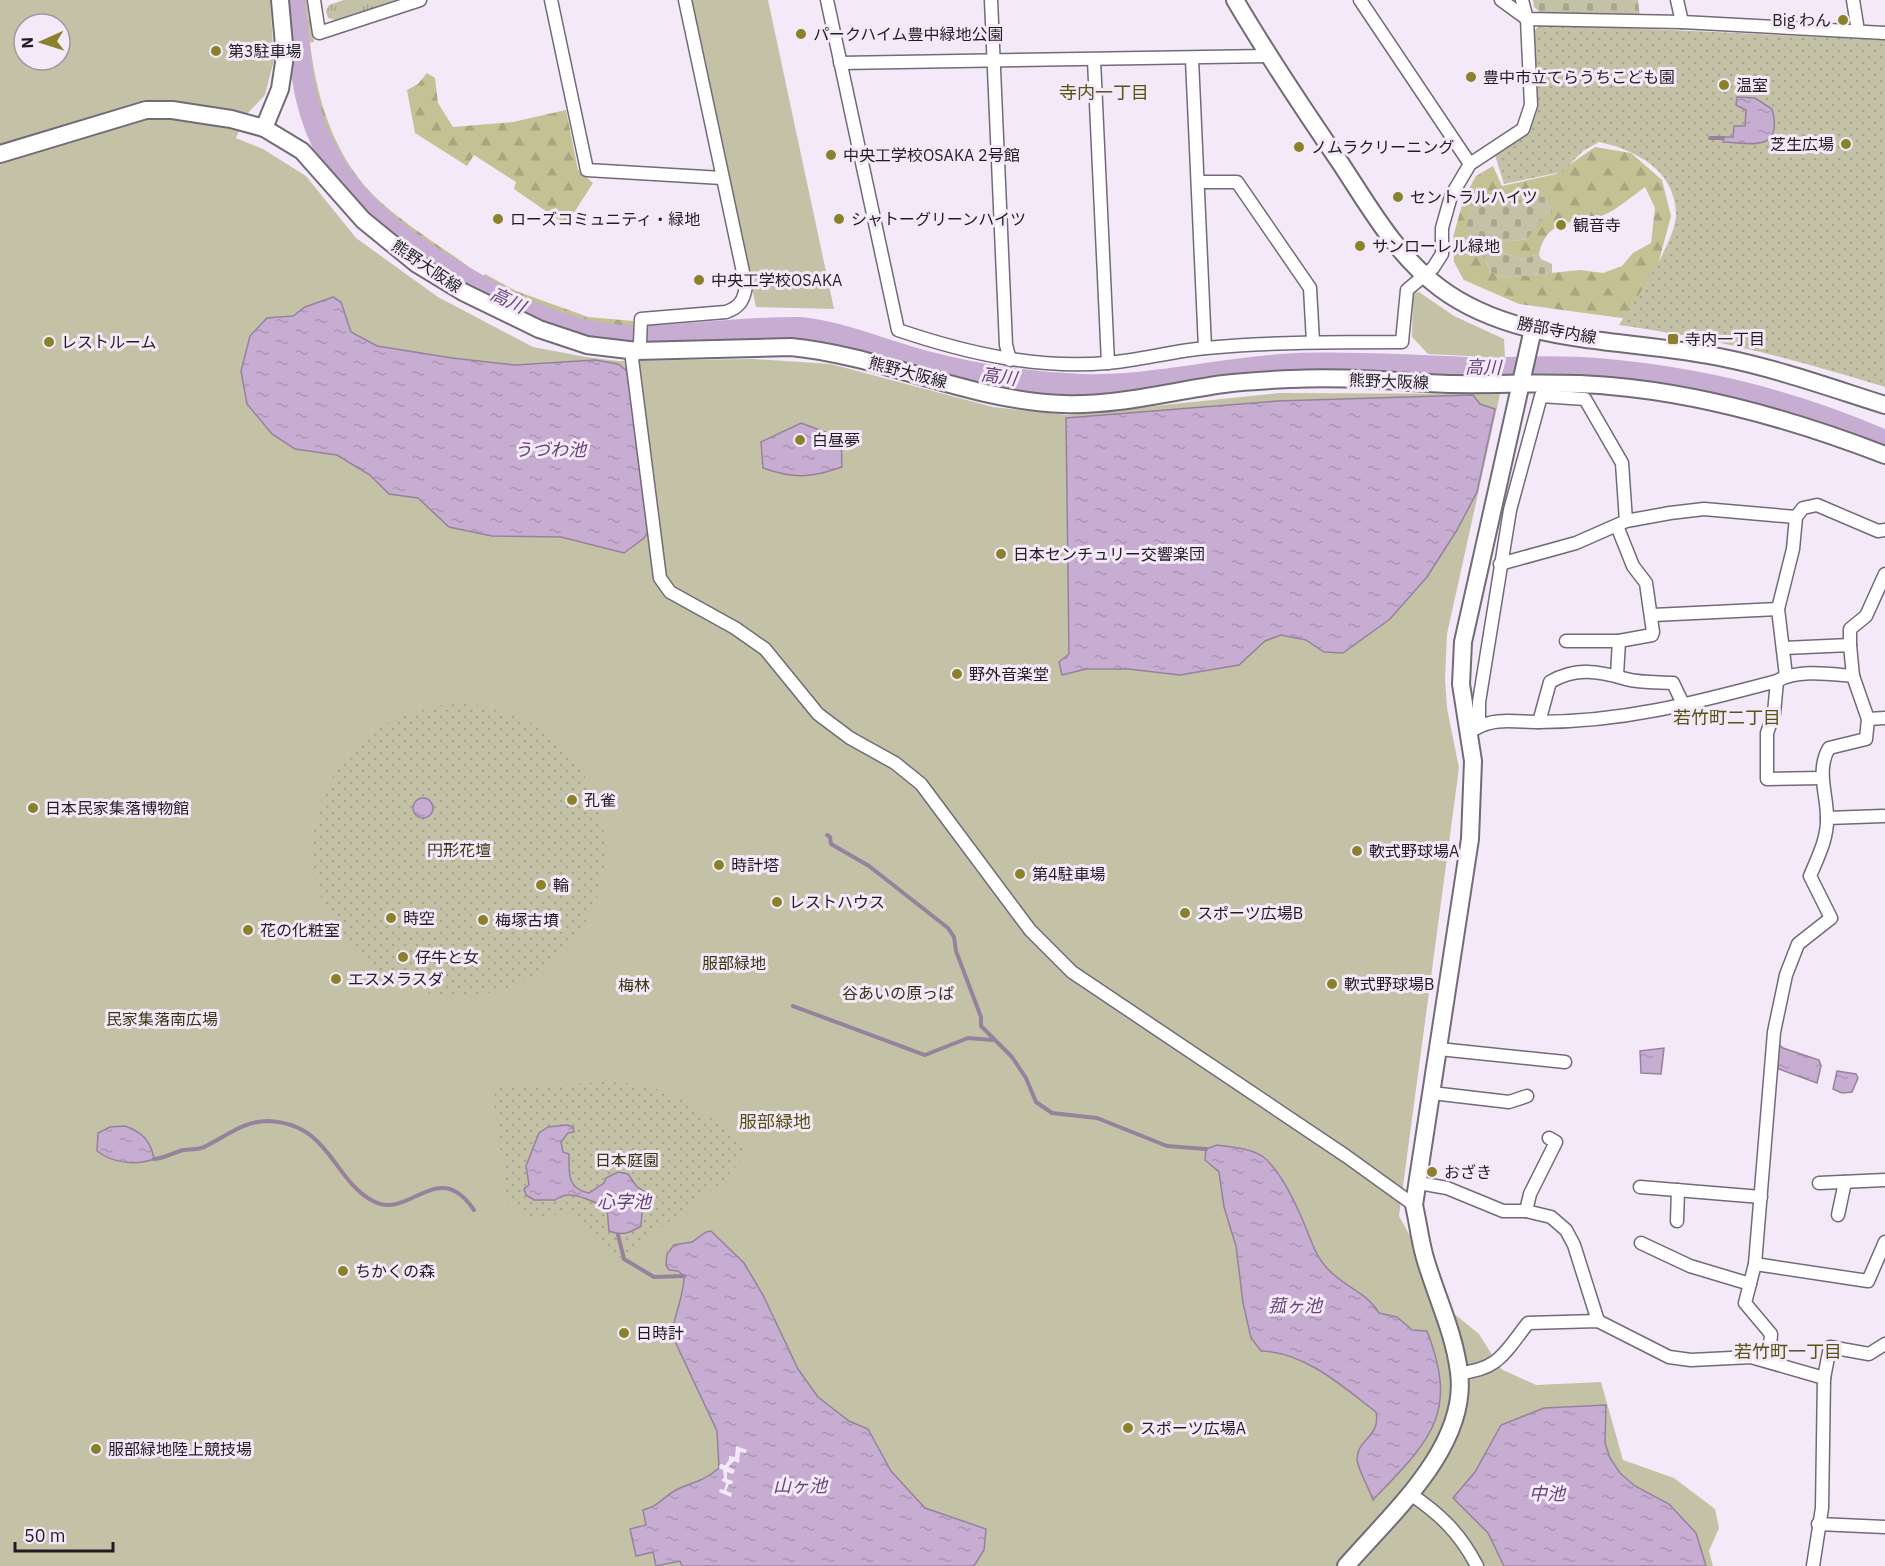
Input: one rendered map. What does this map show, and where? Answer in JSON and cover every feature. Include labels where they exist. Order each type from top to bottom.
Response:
[{"type":"street","points":[[264,128],[280,89],[285,56],[280,0]]},
{"type":"street","points":[[318,1],[319,33],[420,0]]},
{"type":"street","points":[[551,0],[587,170],[722,178]]},
{"type":"street","points":[[685,0],[746,285],[744,298],[736,308],[726,312],[641,319],[638,347],[665,576],[674,589],[738,624],[768,646],[821,710],[854,734],[896,758],[924,781],[1034,928],[1076,968],[1349,1151],[1392,1184],[1414,1205]]},
{"type":"street","points":[[827,0],[898,330],[938,344],[1010,360],[1107,363],[1205,348],[1313,342],[1402,342],[1407,290],[1423,274],[1433,268],[1442,254],[1442,228],[1451,196],[1470,164],[1522,129],[1531,105],[1527,19],[1522,0]]},
{"type":"street","points":[[991,0],[1006,345],[1010,360]]},
{"type":"street","name":"勝部寺内線","points":[[1235,0],[1268,56],[1396,246],[1423,274],[1463,302],[1489,314],[1533,329],[1723,357],[1778,371],[1885,405]]},
{"type":"street","points":[[1360,0],[1470,164]]},
{"type":"street","points":[[1501,0],[1527,19],[1682,22],[1885,33]]},
{"type":"street","points":[[1677,0],[1682,22]]},
{"type":"street","points":[[1853,0],[1858,31]]},
{"type":"street","points":[[840,63],[1268,56]]},
{"type":"street","points":[[1192,59],[1205,348]]},
{"type":"street","points":[[1094,60],[1107,363]]},
{"type":"street","name":"熊野大阪線","points":[[0,154],[146,110],[172,110],[264,128],[302,151],[363,220],[417,264],[538,329],[587,345],[813,349],[844,354],[918,376],[1011,399],[1065,404],[1146,397],[1227,383],[1295,379],[1610,386],[1668,393],[1778,419],[1885,455]]},
{"type":"street","points":[[1198,182],[1236,182],[1310,288],[1313,342]]},
{"type":"street","points":[[1474,729],[1461,684],[1463,642],[1498,476],[1522,384],[1533,329]]},
{"type":"street","points":[[1346,1566],[1410,1493],[1448,1439],[1459,1407],[1459,1373],[1449,1326],[1425,1258],[1414,1205],[1470,839],[1474,790],[1474,729],[1500,564],[1517,483],[1541,396],[1585,399],[1622,463],[1622,523],[1633,566],[1646,583],[1653,615],[1652,634],[1619,640],[1566,641]]},
{"type":"street","points":[[1498,476],[1517,483]]},
{"type":"street","points":[[1822,778],[1767,779],[1767,733],[1781,679],[1784,648],[1778,609],[1793,549],[1796,517],[1803,508],[1817,505],[1878,531],[1885,530]]},
{"type":"street","points":[[1500,564],[1576,543],[1622,523],[1704,509],[1796,517]]},
{"type":"street","points":[[1768,1361],[1771,1334],[1745,1303],[1755,1264],[1763,1142],[1774,1032],[1786,975],[1798,944],[1831,918],[1810,876],[1824,843],[1827,818],[1822,778],[1823,758],[1829,748],[1866,739],[1868,719],[1853,676],[1850,629],[1866,616],[1885,574]]},
{"type":"street","points":[[1653,615],[1778,609]]},
{"type":"street","points":[[1617,675],[1619,640]]},
{"type":"street","points":[[1784,648],[1850,645]]},
{"type":"street","points":[[1539,722],[1550,682],[1564,674],[1582,670],[1617,675],[1627,679],[1673,683],[1684,706]]},
{"type":"street","points":[[1474,729],[1496,721],[1539,722],[1618,718],[1684,706],[1781,679],[1818,674],[1853,676]]},
{"type":"street","points":[[1868,719],[1885,718]]},
{"type":"street","points":[[1827,818],[1882,816]]},
{"type":"street","points":[[1439,1049],[1564,1062]]},
{"type":"street","points":[[1432,1093],[1509,1102],[1527,1096]]},
{"type":"street","points":[[1526,1211],[1530,1194],[1556,1142],[1549,1138]]},
{"type":"street","points":[[1819,1183],[1885,1180]]},
{"type":"street","points":[[1838,1215],[1845,1182]]},
{"type":"street","points":[[1419,1184],[1447,1188],[1503,1211],[1526,1211],[1551,1217],[1566,1230],[1574,1245],[1598,1321]]},
{"type":"street","points":[[1640,1187],[1761,1197]]},
{"type":"street","points":[[1677,1221],[1678,1190]]},
{"type":"street","points":[[1755,1264],[1868,1281],[1885,1242]]},
{"type":"street","points":[[1641,1243],[1690,1266],[1750,1284]]},
{"type":"street","points":[[1459,1373],[1479,1371],[1495,1364],[1528,1323],[1598,1321],[1669,1357],[1691,1360],[1751,1357],[1824,1378]]},
{"type":"street","points":[[1813,1566],[1822,1508],[1824,1378],[1830,1347],[1869,1354],[1885,1344]]},
{"type":"street","points":[[1410,1493],[1441,1515],[1456,1531],[1477,1566]]},
{"type":"street","points":[[1818,1524],[1885,1527]]},
{"type":"green space","name":"服部緑地","points":[[0,0],[270,0],[274,60],[265,95],[247,114],[236,138],[263,149],[306,176],[356,238],[438,297],[533,347],[618,361],[753,359],[831,364],[993,407],[1068,415],[1279,393],[1500,394],[1447,634],[1445,679],[1447,708],[1459,768],[1399,1216],[1452,1312],[1479,1334],[1501,1369],[1536,1385],[1601,1382],[1623,1460],[1674,1478],[1715,1509],[1719,1528],[1709,1551],[1713,1566],[0,1566]]},
{"type":"green space","points":[[298,0],[309,0],[314,42],[302,44]]},
{"type":"green space","points":[[344,0],[399,0],[335,20],[328,18],[326,11],[329,5]]},
{"type":"green space","points":[[691,0],[768,0],[834,309],[756,307]]},
{"type":"green space","points":[[1533,0],[1638,0],[1640,17],[1541,13],[1534,7]]},
{"type":"green space","points":[[1541,24],[1885,40],[1885,387],[1754,350],[1619,325],[1654,271],[1669,240],[1676,214],[1674,199],[1669,185],[1651,164],[1627,150],[1599,142],[1583,151],[1562,172],[1504,184],[1495,155],[1528,134],[1538,107],[1534,31]]},
{"type":"green space","points":[[310,43],[320,97],[332,132],[349,165],[370,192],[382,203],[468,266],[464,273],[398,231],[358,193],[343,171],[319,123],[311,97],[302,44]]},
{"type":"green space","points":[[427,73],[435,78],[438,103],[453,127],[513,122],[566,110],[578,170],[593,183],[566,225],[514,189],[516,182],[474,155],[467,166],[415,133],[407,90],[418,84]]},
{"type":"green space","name":"観音寺","points":[[1595,147],[1631,153],[1662,180],[1671,216],[1648,302],[1629,319],[1519,304],[1464,280],[1454,262],[1453,237],[1464,198],[1476,176],[1493,166],[1502,186],[1556,174]],"holes":[[[1645,187],[1655,208],[1651,243],[1633,253],[1622,266],[1603,273],[1580,270],[1503,278],[1490,271],[1483,256],[1549,201],[1527,239],[1503,242],[1504,253],[1523,259],[1539,254],[1543,242],[1555,228],[1607,214]]]},
{"type":"green space","points":[[1544,197],[1550,202],[1552,215],[1541,220],[1527,239],[1504,242],[1504,253],[1523,259],[1539,254],[1541,259],[1552,264],[1552,273],[1503,278],[1490,271],[1483,256],[1463,244],[1471,206]]},
{"type":"green space","points":[[485,274],[516,291],[588,317],[633,321],[633,331],[590,326],[536,310],[479,282]]},
{"type":"green space","points":[[1419,292],[1454,316],[1504,339],[1505,358],[1428,354],[1412,337],[1413,294]]},
{"type":"green space","name":"円形花壇","points":[[459,704],[501,710],[528,721],[552,737],[572,757],[588,781],[599,808],[605,850],[599,892],[588,919],[572,943],[552,963],[528,979],[501,990],[459,996],[417,990],[390,979],[366,963],[346,943],[330,919],[319,892],[313,850],[319,808],[330,781],[346,757],[366,737],[390,721],[417,710]]},
{"type":"green space","name":"日本庭園","points":[[606,1082],[643,1085],[676,1097],[713,1120],[748,1148],[748,1152],[721,1183],[653,1234],[622,1264],[617,1263],[579,1217],[566,1214],[526,1217],[508,1204],[493,1098],[498,1087]]},
{"type":"water","points":[[1737,97],[1755,98],[1772,109],[1773,133],[1769,139],[1754,144],[1723,142],[1723,137],[1733,137],[1734,126],[1745,126],[1746,110],[1736,105]]},
{"type":"water","name":"うづわ池","points":[[333,297],[341,302],[351,332],[377,346],[515,365],[595,360],[618,364],[627,371],[650,529],[644,538],[624,553],[561,537],[492,536],[449,527],[418,498],[389,494],[370,475],[337,455],[295,449],[272,434],[247,404],[241,371],[250,336],[267,318],[293,316],[305,307]]},
{"type":"water","points":[[1473,395],[1480,404],[1495,409],[1477,492],[1457,530],[1427,577],[1390,619],[1343,653],[1324,652],[1306,640],[1281,635],[1265,641],[1239,665],[1180,675],[1128,669],[1086,669],[1062,675],[1059,662],[1069,654],[1066,418],[1277,401]]},
{"type":"water","points":[[801,423],[841,438],[842,467],[802,476],[763,468],[761,442]]},
{"type":"water","points":[[423,798],[430,801],[433,808],[430,815],[423,818],[416,815],[413,808],[416,801]]},
{"type":"water","points":[[1777,1043],[1783,1048],[1819,1060],[1821,1066],[1817,1083],[1776,1068]]},
{"type":"water","points":[[1664,1048],[1661,1074],[1641,1073],[1640,1051]]},
{"type":"water","points":[[1837,1071],[1856,1074],[1858,1078],[1852,1092],[1842,1093],[1833,1089]]},
{"type":"water","name":"心字池","points":[[567,1125],[573,1127],[574,1132],[568,1133],[561,1142],[563,1152],[569,1154],[573,1184],[589,1193],[604,1183],[606,1178],[618,1172],[628,1174],[637,1187],[650,1195],[643,1201],[641,1226],[626,1233],[614,1233],[609,1231],[607,1209],[604,1206],[573,1195],[555,1200],[534,1200],[526,1195],[524,1189],[529,1185],[526,1166],[539,1133],[548,1127]]},
{"type":"water","points":[[125,1126],[145,1138],[151,1147],[154,1159],[124,1162],[97,1151],[98,1133],[110,1127]]},
{"type":"water","name":"菰ヶ池","points":[[1217,1145],[1251,1151],[1268,1161],[1289,1191],[1315,1249],[1327,1268],[1368,1300],[1379,1313],[1397,1317],[1412,1330],[1427,1331],[1436,1360],[1440,1385],[1439,1406],[1433,1425],[1410,1461],[1373,1500],[1357,1459],[1358,1452],[1375,1427],[1376,1412],[1322,1372],[1293,1357],[1261,1351],[1251,1338],[1243,1303],[1236,1246],[1224,1207],[1219,1172],[1205,1160],[1206,1149]]},
{"type":"water","name":"山ヶ池","points":[[711,1231],[744,1263],[763,1295],[798,1369],[818,1397],[849,1421],[868,1429],[891,1471],[925,1508],[986,1529],[984,1550],[974,1566],[682,1566],[680,1561],[656,1566],[653,1552],[636,1556],[630,1529],[646,1525],[643,1510],[654,1506],[676,1490],[708,1476],[719,1468],[717,1431],[672,1335],[684,1276],[678,1271],[669,1270],[666,1265],[667,1254],[674,1245],[692,1242]]},
{"type":"water","name":"中池","points":[[1606,1405],[1605,1443],[1610,1458],[1620,1473],[1635,1486],[1669,1504],[1696,1533],[1706,1566],[1504,1566],[1488,1533],[1453,1498],[1475,1472],[1501,1425],[1544,1408]]},
{"type":"pier","points":[[736,1446],[747,1450],[746,1453],[740,1452],[739,1463],[734,1461],[728,1467],[735,1470],[733,1474],[727,1472],[727,1479],[733,1481],[726,1491],[732,1493],[731,1497],[719,1492],[720,1489],[724,1490],[726,1483],[721,1480],[724,1478],[723,1470],[719,1468],[720,1464],[725,1465],[729,1456],[735,1457]]},
{"type":"waterway","name":"高川","points":[[294,0],[300,62],[307,99],[318,132],[332,161],[351,187],[372,211],[396,232],[451,269],[533,313],[570,326],[609,335],[629,336],[801,328],[817,330],[962,370],[1002,378],[1082,385],[1136,383],[1297,364],[1596,369],[1670,378],[1744,393],[1815,414],[1885,441]]},
{"type":"waterway","points":[[1710,138],[1723,138]]},
{"type":"waterway","points":[[827,835],[830,837],[831,844],[869,866],[948,928],[954,937],[956,951],[981,1017],[981,1026],[1012,1057],[1026,1078],[1036,1102],[1052,1113],[1097,1118],[1167,1146],[1206,1149]]},
{"type":"waterway","points":[[793,1006],[925,1055],[968,1038],[992,1040]]},
{"type":"waterway","points":[[154,1159],[184,1150],[201,1148],[243,1126],[268,1121],[289,1124],[318,1142],[359,1191],[373,1201],[386,1205],[399,1203],[436,1189],[448,1189],[461,1195],[474,1210]]},
{"type":"waterway","points":[[618,1235],[624,1259],[654,1277],[684,1276]]},
{"type":"place","name":"Big わん","points":[[1843,20]]},
{"type":"place","name":"パークハイム豊中緑地公園","points":[[801,34]]},
{"type":"place","name":"第3駐車場","points":[[216,51]]},
{"type":"place","name":"豊中市立てらうちこども園","points":[[1471,77]]},
{"type":"place","name":"温室","points":[[1724,85]]},
{"type":"place","name":"芝生広場","points":[[1846,144]]},
{"type":"place","name":"ノムラクリーニング","points":[[1299,147]]},
{"type":"place","name":"中央工学校OSAKA 2号館","points":[[831,155]]},
{"type":"place","name":"セントラルハイツ","points":[[1398,197]]},
{"type":"place","name":"ローズコミュニティ・緑地","points":[[498,219]]},
{"type":"place","name":"シャトーグリーンハイツ","points":[[839,219]]},
{"type":"place","name":"観音寺","points":[[1561,225]]},
{"type":"place","name":"サンローレル緑地","points":[[1360,246]]},
{"type":"place","name":"中央工学校OSAKA","points":[[699,280]]},
{"type":"place","name":"寺内一丁目","points":[[1673,339]]},
{"type":"place","name":"レストルーム","points":[[49,342]]},
{"type":"place","name":"白昼夢","points":[[800,440]]},
{"type":"place","name":"日本センチュリー交響楽団","points":[[1001,554]]},
{"type":"place","name":"野外音楽堂","points":[[957,674]]},
{"type":"place","name":"孔雀","points":[[572,800]]},
{"type":"place","name":"日本民家集落博物館","points":[[33,808]]},
{"type":"place","name":"軟式野球場A","points":[[1357,851]]},
{"type":"place","name":"時計塔","points":[[719,865]]},
{"type":"place","name":"第4駐車場","points":[[1020,874]]},
{"type":"place","name":"輪","points":[[541,885]]},
{"type":"place","name":"レストハウス","points":[[777,902]]},
{"type":"place","name":"スポーツ広場B","points":[[1185,913]]},
{"type":"place","name":"時空","points":[[391,918]]},
{"type":"place","name":"梅塚古墳","points":[[483,920]]},
{"type":"place","name":"花の化粧室","points":[[248,930]]},
{"type":"place","name":"仔牛と女","points":[[403,957]]},
{"type":"place","name":"エスメラスダ","points":[[336,979]]},
{"type":"place","name":"軟式野球場B","points":[[1332,984]]},
{"type":"place","name":"おざき","points":[[1432,1172]]},
{"type":"place","name":"ちかくの森","points":[[343,1271]]},
{"type":"place","name":"日時計","points":[[624,1333]]},
{"type":"place","name":"スポーツ広場A","points":[[1128,1428]]},
{"type":"place","name":"服部緑地陸上競技場","points":[[96,1449]]},
{"type":"district","name":"寺内一丁目","points":[[1104,92]]},
{"type":"district","name":"若竹町二丁目","points":[[1727,717]]},
{"type":"district","name":"服部緑地","points":[[775,1121]]},
{"type":"district","name":"若竹町一丁目","points":[[1788,1351]]},
{"type":"park label","name":"梅林","points":[[634,985]]},
{"type":"park label","name":"谷あいの原っぱ","points":[[898,993]]},
{"type":"park label","name":"民家集落南広場","points":[[162,1019]]}]
